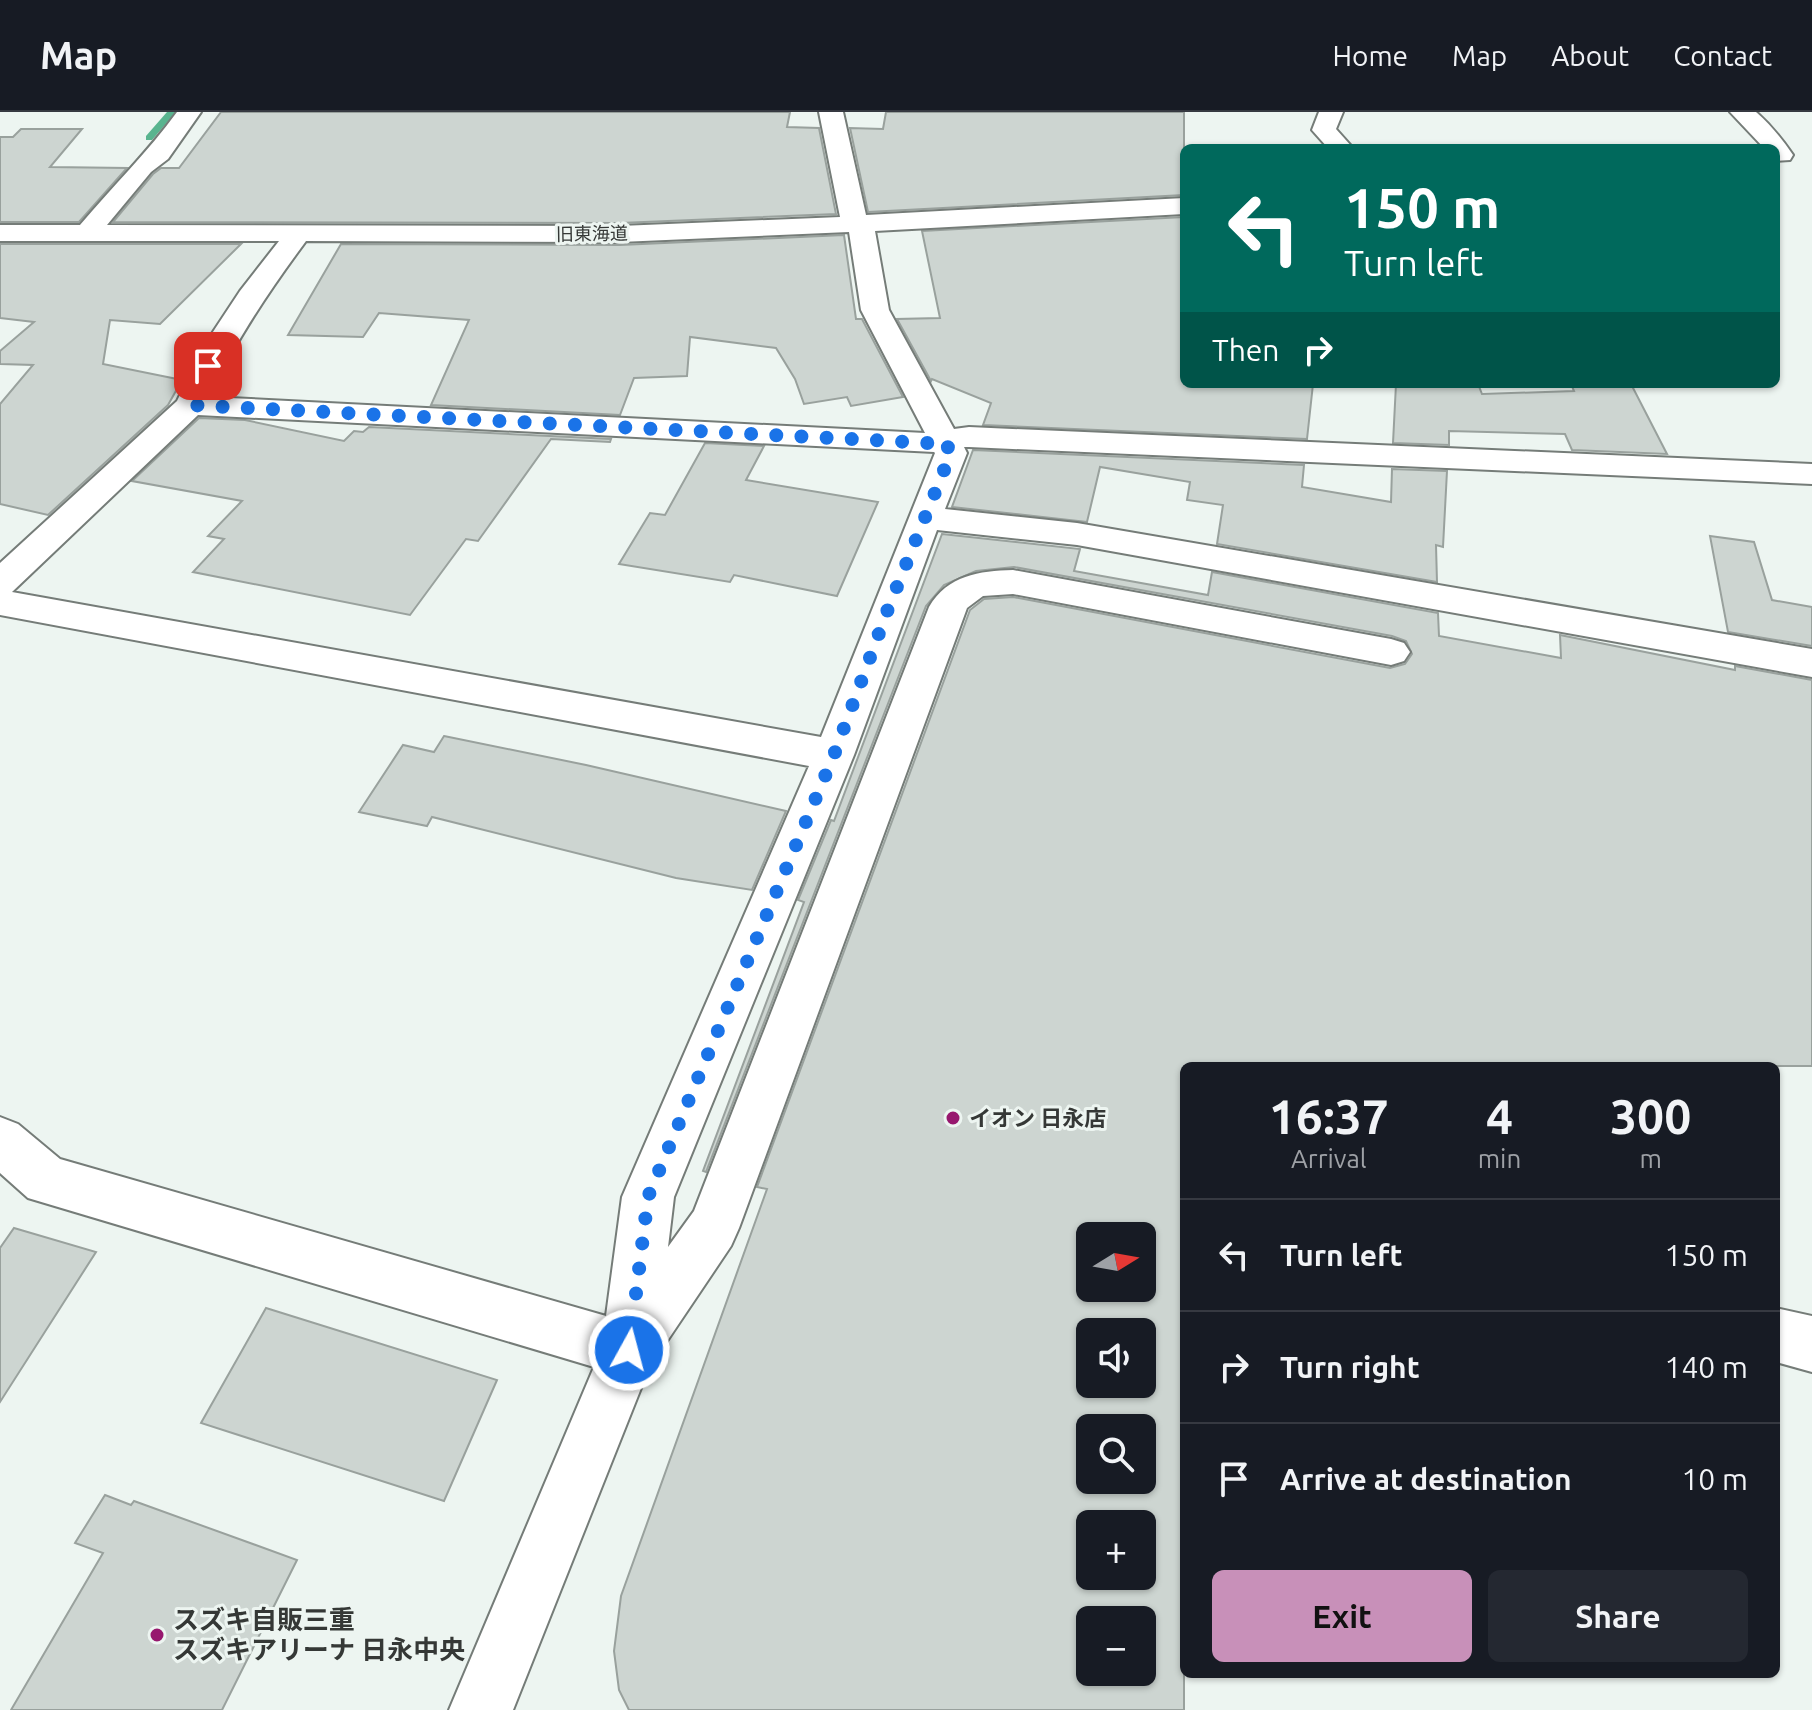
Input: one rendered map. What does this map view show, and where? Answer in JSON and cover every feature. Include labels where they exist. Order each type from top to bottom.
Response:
[{"type":"street","points":[[88,232],[142,167],[159,154],[189,112]]},
{"type":"street","points":[[629,1350],[648,1197],[834,755],[951,453],[875,310],[831,112]]},
{"type":"street","points":[[1331,112],[1324,130],[1337,144]]},
{"type":"street","points":[[1742,112],[1765,132],[1772,144]]},
{"type":"street","points":[[1780,156],[1812,152]]},
{"type":"street","name":"旧東海道","points":[[0,233],[620,234],[1180,206]]},
{"type":"street","points":[[0,583],[190,405],[218,347],[298,234]]},
{"type":"street","points":[[190,405],[928,443],[969,437],[1812,474]]},
{"type":"street","points":[[928,518],[1077,534],[1812,663]]},
{"type":"street","points":[[481,1710],[629,1350],[713,1228],[947,607],[958,592],[983,583],[1013,582],[1391,652]]},
{"type":"street","points":[[0,602],[834,755]]},
{"type":"street","points":[[0,1141],[46,1180],[629,1350]]},
{"type":"street","points":[[1780,1336],[1812,1344]]},
{"type":"building","points":[[221,112],[790,112],[787,127],[819,128],[836,214],[620,223],[113,222],[153,174],[161,168],[179,168]]},
{"type":"building","points":[[886,112],[1184,112],[1184,144],[1180,144],[1180,195],[868,212],[850,128],[883,129]]},
{"type":"building","points":[[21,129],[82,129],[50,167],[127,168],[79,222],[0,222],[0,137],[13,137]]},
{"type":"building","points":[[1180,217],[1180,388],[1313,388],[1307,439],[983,425],[991,403],[931,381],[897,319],[940,318],[922,231]]},
{"type":"building","points":[[844,235],[856,319],[862,319],[903,397],[851,406],[847,397],[804,404],[795,379],[776,348],[690,337],[687,376],[634,378],[620,415],[431,405],[469,320],[379,313],[363,337],[288,335],[341,244],[620,245]]},
{"type":"building","points":[[0,244],[241,244],[160,324],[110,320],[103,364],[182,380],[168,405],[48,515],[0,504],[0,404],[33,365],[0,364],[0,351],[34,322],[0,318]]},
{"type":"building","points":[[1396,388],[1480,388],[1482,394],[1633,388],[1667,454],[1572,450],[1565,434],[1449,431],[1449,445],[1393,443]]},
{"type":"building","points":[[199,418],[245,420],[344,441],[354,431],[363,432],[369,427],[611,439],[610,442],[551,439],[478,541],[466,539],[410,615],[193,572],[224,539],[208,536],[242,501],[132,481]]},
{"type":"building","points":[[705,443],[764,446],[746,480],[878,502],[837,596],[734,575],[730,582],[619,564],[650,513],[665,515]]},
{"type":"building","points":[[973,450],[1304,465],[1302,487],[1391,502],[1392,469],[1447,471],[1443,547],[1436,545],[1437,582],[1217,544],[1223,505],[1187,500],[1190,482],[1100,467],[1087,522],[952,507]]},
{"type":"building","name":"イオン 日永店","points":[[942,534],[1080,549],[1074,571],[1208,595],[1212,572],[1438,613],[1439,636],[1561,658],[1560,635],[1735,670],[1735,666],[1812,680],[1812,1066],[1780,1066],[1780,1062],[1180,1062],[1180,1678],[1184,1678],[1184,1710],[629,1710],[619,1690],[614,1651],[621,1596],[767,1189],[757,1187],[970,610],[984,599],[1013,597],[1390,668],[1405,664],[1412,654],[1406,641],[1014,567],[976,571],[944,585],[926,606],[706,1172],[703,1171],[804,902],[798,900],[831,820],[834,821]]},
{"type":"building","points":[[1710,536],[1754,542],[1772,600],[1812,607],[1812,646],[1728,632]]},
{"type":"building","points":[[444,736],[786,811],[752,890],[676,878],[432,817],[427,826],[359,812],[403,745],[434,752]]},
{"type":"building","points":[[14,1228],[96,1252],[0,1402],[0,1248]]},
{"type":"building","points":[[266,1308],[497,1380],[444,1501],[201,1423]]},
{"type":"building","name":"スズキ自販三重 スズキアリーナ 日永中央","points":[[105,1495],[131,1505],[134,1501],[297,1560],[222,1710],[11,1710],[103,1553],[75,1543]]},
{"type":"waterway","points":[[149,138],[172,112]]},
{"type":"place","name":"イオン 日永店","points":[[953,1118]]},
{"type":"place","name":"スズキ自販三重 スズキアリーナ 日永中央","points":[[157,1635]]},
{"type":"route","points":[[208,366],[190,405],[928,443],[944,440],[951,453],[834,755],[648,1197],[629,1350]]}]
